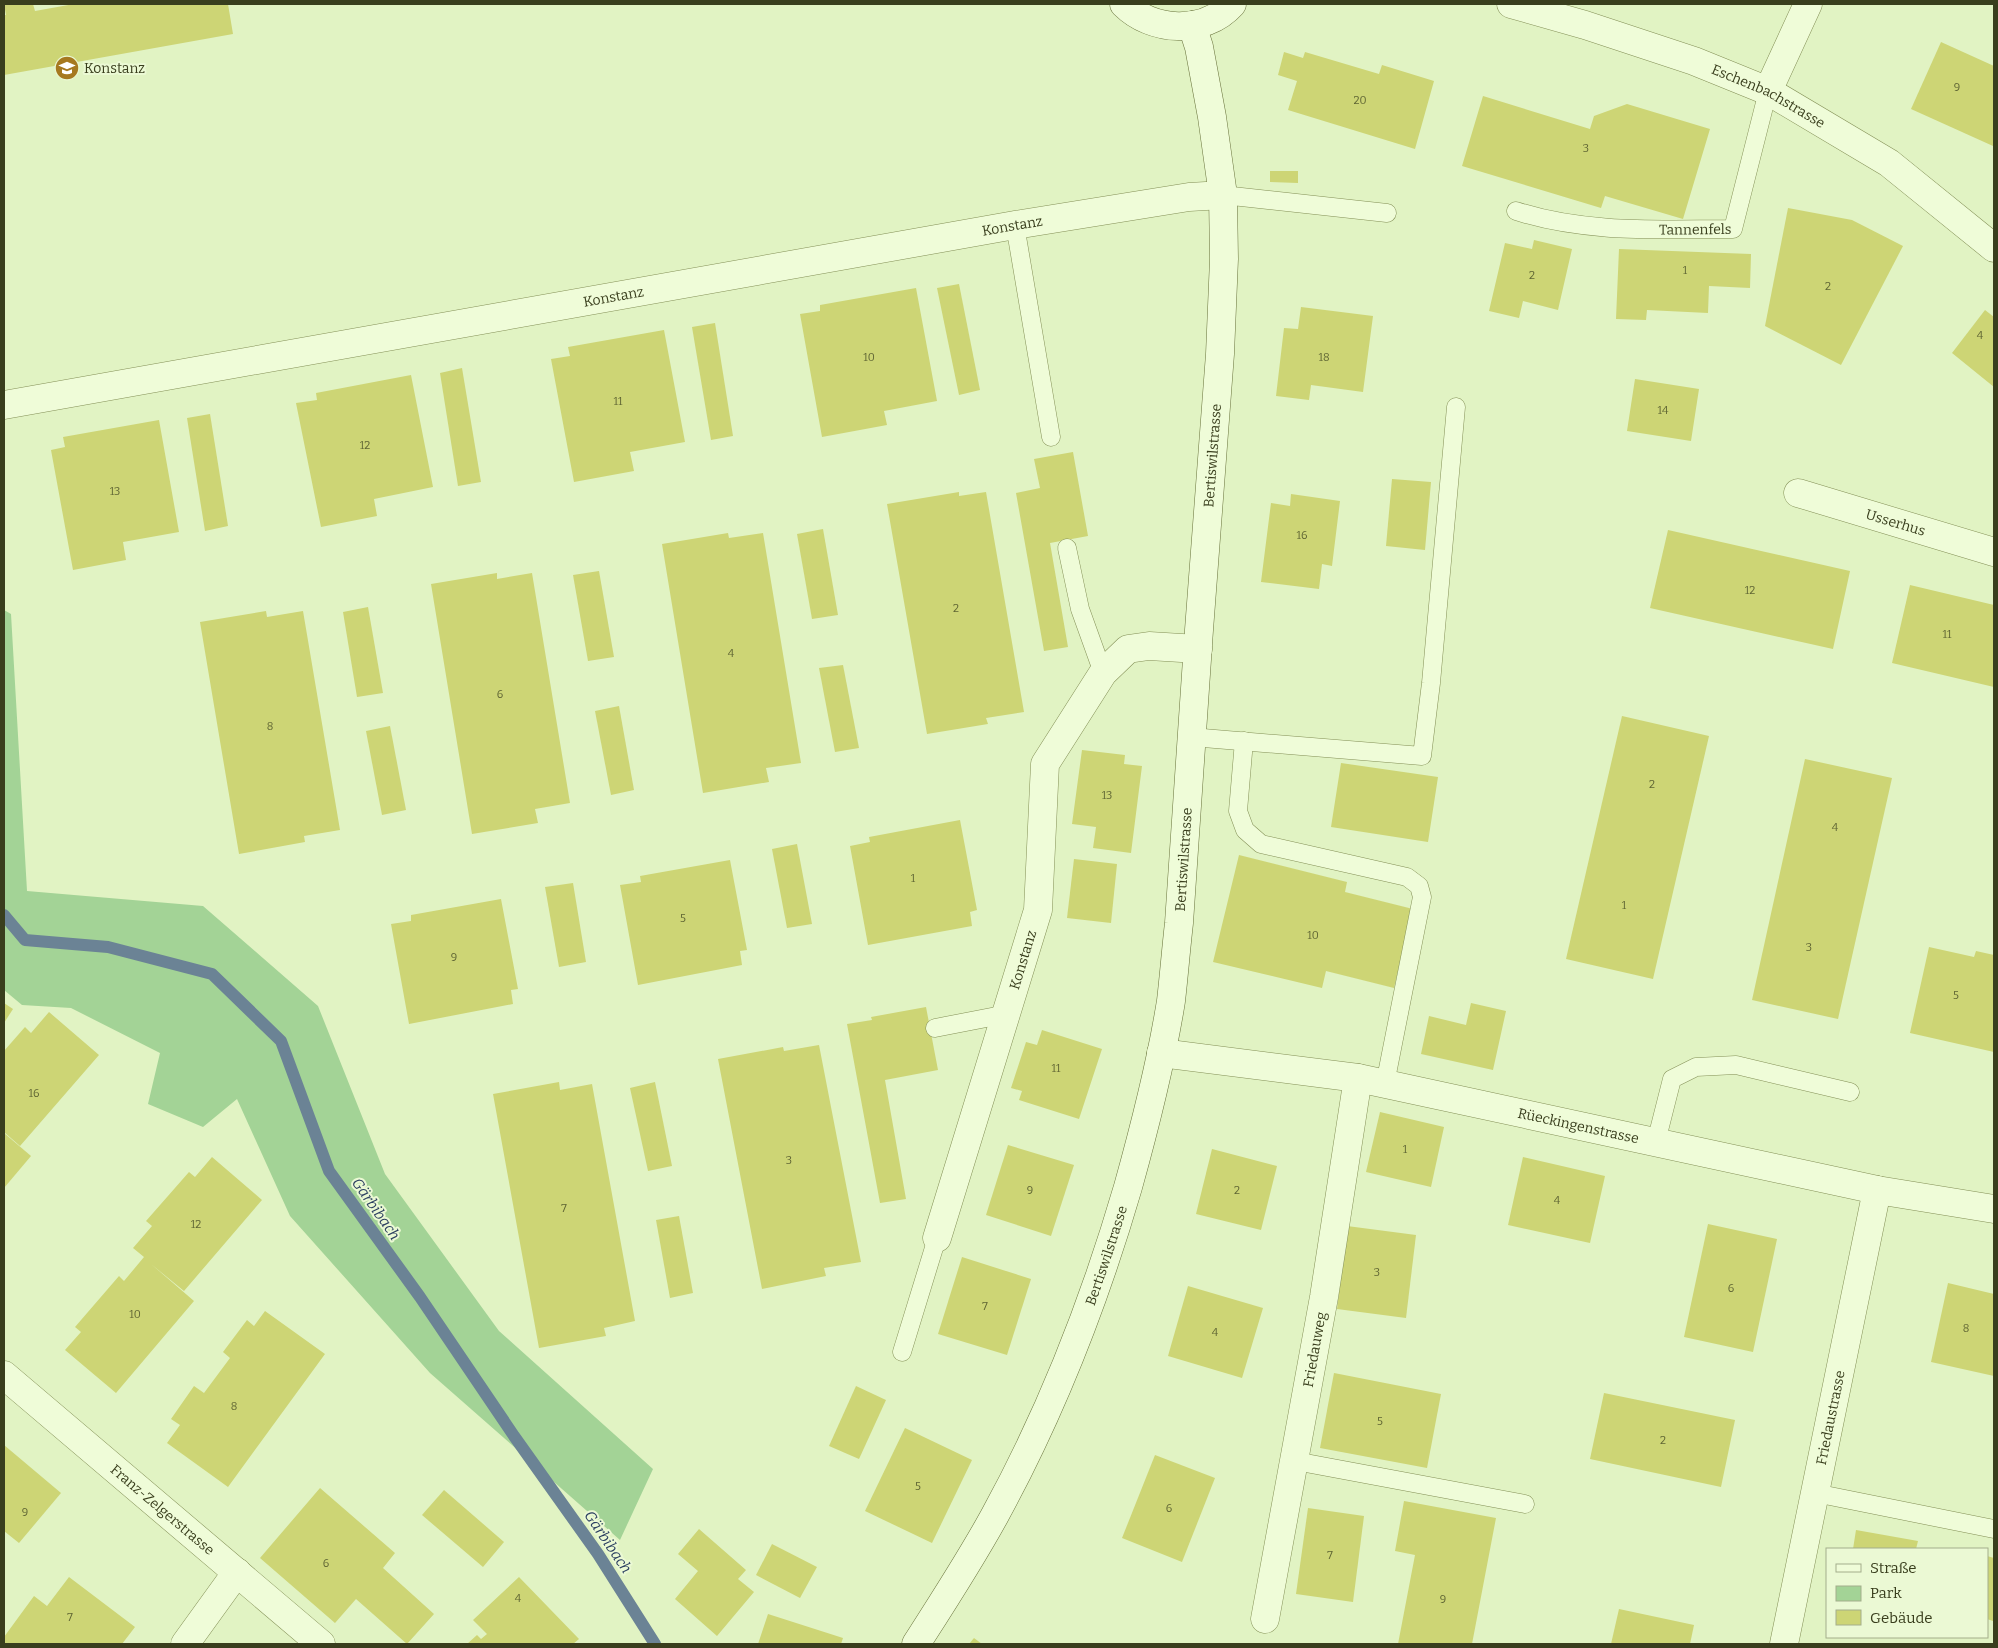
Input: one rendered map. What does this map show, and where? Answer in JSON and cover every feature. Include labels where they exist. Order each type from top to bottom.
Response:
[{"type":"street","points":[[1124,4],[1131,11],[1150,22],[1171,26],[1192,25],[1212,19],[1232,4]]},
{"type":"street","name":"Eschenbachstrasse","points":[[1512,4],[1585,25],[1694,61],[1768,91],[1889,163],[1994,248]]},
{"type":"street","points":[[1768,91],[1808,4]]},
{"type":"street","name":"Bertiswilstrasse","points":[[916,1644],[995,1516],[1054,1394],[1102,1271],[1138,1150],[1161,1053],[1171,1000],[1179,923],[1220,354],[1224,259],[1223,195],[1212,117],[1199,47],[1192,25]]},
{"type":"street","name":"Konstanz","points":[[4,405],[1015,225],[1189,197],[1223,195]]},
{"type":"street","name":"Usserhus","points":[[1798,493],[1994,552]]},
{"type":"street","name":"Konstanz","points":[[937,1238],[1038,910],[1045,764],[1103,673],[1128,649],[1149,646],[1198,648]]},
{"type":"street","name":"Rüeckingenstrasse","points":[[1161,1053],[1358,1078],[1877,1190],[1994,1209]]},
{"type":"street","name":"Friedauweg","points":[[1265,1619],[1324,1298],[1358,1078]]},
{"type":"street","name":"Friedaustrasse","points":[[1784,1644],[1877,1190]]},
{"type":"street","name":"Franz-Zelgerstrasse","points":[[4,1375],[321,1644]]},
{"type":"street","points":[[185,1644],[237,1572]]},
{"type":"lane","name":"Tannenfels","points":[[1516,211],[1541,219],[1614,229],[1733,229],[1768,91]]},
{"type":"lane","points":[[1223,195],[1387,213]]},
{"type":"lane","points":[[1015,225],[1051,437]]},
{"type":"lane","points":[[1191,737],[1422,756],[1431,683],[1456,406]]},
{"type":"lane","points":[[1067,548],[1080,609],[1103,673]]},
{"type":"lane","points":[[1244,741],[1238,810],[1245,830],[1261,844],[1407,877],[1419,886],[1422,897],[1385,1084]]},
{"type":"lane","points":[[935,1028],[1007,1014]]},
{"type":"lane","points":[[1656,1142],[1672,1079],[1696,1067],[1736,1065],[1850,1092]]},
{"type":"lane","name":"Konstanz","points":[[902,1352],[937,1238]]},
{"type":"lane","points":[[1295,1461],[1525,1504]]},
{"type":"lane","points":[[1815,1493],[1994,1529]]},
{"type":"green space","points":[[4,610],[11,614],[27,891],[203,906],[318,1006],[385,1174],[499,1331],[653,1469],[620,1540],[430,1373],[290,1216],[237,1099],[203,1127],[148,1104],[160,1053],[71,1008],[22,1005],[4,990]]},
{"type":"building","name":"Konstanz","points":[[4,4],[33,4],[35,11],[74,4],[228,4],[233,34],[4,75],[4,15],[6,15]]},
{"type":"building","points":[[1941,42],[1994,66],[1993,146],[1911,109]]},
{"type":"building","points":[[1284,52],[1303,58],[1305,52],[1379,74],[1382,65],[1434,81],[1415,149],[1288,110],[1297,81],[1278,75]]},
{"type":"building","points":[[1483,96],[1590,129],[1594,116],[1627,104],[1710,129],[1683,219],[1605,196],[1601,208],[1462,166]]},
{"type":"building","points":[[1270,171],[1298,171],[1298,183],[1270,182]]},
{"type":"building","points":[[1788,208],[1852,220],[1903,246],[1841,365],[1765,326]]},
{"type":"building","points":[[1534,240],[1572,249],[1558,310],[1523,301],[1519,318],[1489,311],[1505,243],[1532,249]]},
{"type":"building","points":[[1619,249],[1751,254],[1750,288],[1709,286],[1708,313],[1647,310],[1646,320],[1616,319]]},
{"type":"building","points":[[959,284],[980,390],[959,395],[937,288]]},
{"type":"building","points":[[916,288],[937,401],[884,411],[887,425],[822,437],[800,314],[820,311],[820,305]]},
{"type":"building","points":[[1301,307],[1373,316],[1363,392],[1311,385],[1309,400],[1276,396],[1284,328],[1298,329]]},
{"type":"building","points":[[1985,310],[1994,317],[1994,387],[1952,353]]},
{"type":"building","points":[[715,323],[733,436],[711,440],[692,327]]},
{"type":"building","points":[[664,330],[685,442],[630,452],[634,471],[574,482],[551,359],[570,356],[568,347]]},
{"type":"building","points":[[462,368],[481,482],[458,486],[440,373]]},
{"type":"building","points":[[411,375],[433,487],[374,499],[377,516],[321,527],[296,403],[317,400],[316,393]]},
{"type":"building","points":[[1635,379],[1699,389],[1691,441],[1627,431]]},
{"type":"building","points":[[210,414],[228,526],[205,531],[187,418]]},
{"type":"building","points":[[159,420],[179,532],[123,542],[126,560],[73,570],[51,450],[65,447],[63,437]]},
{"type":"building","points":[[1073,452],[1088,536],[1050,543],[1068,647],[1044,651],[1016,493],[1040,488],[1034,459]]},
{"type":"building","points":[[1392,479],[1431,482],[1425,550],[1386,546]]},
{"type":"building","points":[[959,492],[959,496],[986,492],[1024,712],[986,718],[988,724],[927,734],[887,504]]},
{"type":"building","points":[[1291,494],[1340,501],[1332,566],[1322,564],[1319,589],[1261,582],[1271,503],[1290,506]]},
{"type":"building","points":[[823,529],[838,615],[812,619],[797,534]]},
{"type":"building","points":[[1668,530],[1850,571],[1833,649],[1650,608]]},
{"type":"building","points":[[728,533],[729,538],[763,533],[801,763],[766,768],[769,782],[703,793],[662,544]]},
{"type":"building","points":[[599,571],[614,657],[588,661],[573,575]]},
{"type":"building","points":[[497,573],[497,579],[532,573],[570,803],[535,809],[538,823],[472,834],[431,584]]},
{"type":"building","points":[[1910,585],[1994,605],[1994,687],[1892,663]]},
{"type":"building","points":[[368,607],[383,693],[357,697],[343,612]]},
{"type":"building","points":[[266,611],[267,617],[303,611],[340,830],[304,836],[305,842],[239,854],[200,622]]},
{"type":"building","points":[[843,665],[859,748],[835,752],[819,668]]},
{"type":"building","points":[[619,706],[634,790],[611,795],[595,711]]},
{"type":"building","points":[[1622,716],[1709,736],[1653,979],[1566,959]]},
{"type":"building","points":[[390,726],[406,810],[382,815],[366,731]]},
{"type":"building","points":[[1082,750],[1125,755],[1124,764],[1142,766],[1131,853],[1093,848],[1096,827],[1072,824]]},
{"type":"building","points":[[1805,759],[1892,778],[1838,1019],[1752,1000]]},
{"type":"building","points":[[1341,763],[1438,777],[1428,842],[1331,827]]},
{"type":"building","points":[[960,820],[977,910],[970,912],[972,926],[868,945],[850,846],[870,842],[869,837]]},
{"type":"building","points":[[797,844],[812,924],[787,928],[772,849]]},
{"type":"building","points":[[1239,855],[1347,882],[1345,892],[1413,909],[1394,988],[1326,971],[1322,988],[1213,962]]},
{"type":"building","points":[[1074,859],[1117,864],[1111,923],[1067,918]]},
{"type":"building","points":[[730,860],[747,950],[740,951],[742,965],[638,985],[620,885],[641,882],[640,876]]},
{"type":"building","points":[[573,883],[586,962],[559,967],[545,887]]},
{"type":"building","points":[[501,899],[518,989],[511,990],[513,1004],[409,1024],[391,924],[411,921],[411,915]]},
{"type":"building","points":[[1929,947],[1974,957],[1976,951],[1994,955],[1994,1052],[1910,1033]]},
{"type":"building","points":[[4,1003],[13,1009],[4,1023]]},
{"type":"building","points":[[1471,1003],[1506,1011],[1493,1070],[1421,1054],[1429,1016],[1466,1025]]},
{"type":"building","points":[[926,1007],[938,1070],[885,1080],[906,1199],[880,1203],[847,1024],[872,1020],[871,1017]]},
{"type":"building","points":[[49,1012],[99,1055],[20,1146],[4,1132],[4,1051],[25,1027],[31,1033]]},
{"type":"building","points":[[1042,1030],[1102,1049],[1079,1119],[1019,1100],[1022,1091],[1011,1088],[1026,1042],[1037,1045]]},
{"type":"building","points":[[819,1045],[861,1262],[824,1268],[826,1276],[762,1289],[718,1059],[783,1047],[784,1051]]},
{"type":"building","points":[[559,1082],[560,1090],[592,1084],[635,1321],[604,1328],[606,1336],[539,1348],[493,1094]]},
{"type":"building","points":[[655,1082],[672,1166],[648,1171],[630,1088]]},
{"type":"building","points":[[1380,1112],[1444,1127],[1431,1187],[1366,1172]]},
{"type":"building","points":[[4,1133],[31,1156],[4,1188]]},
{"type":"building","points":[[1008,1145],[1074,1165],[1051,1236],[986,1215]]},
{"type":"building","points":[[1212,1149],[1277,1166],[1261,1230],[1196,1214]]},
{"type":"building","points":[[212,1157],[262,1200],[184,1291],[151,1264],[194,1301],[116,1393],[65,1350],[81,1332],[75,1327],[119,1276],[124,1281],[144,1257],[133,1248],[152,1226],[146,1221],[189,1172],[195,1177]]},
{"type":"building","points":[[1523,1157],[1605,1176],[1590,1243],[1508,1225]]},
{"type":"building","points":[[679,1216],[693,1293],[670,1298],[656,1220]]},
{"type":"building","points":[[1708,1224],[1777,1239],[1753,1352],[1684,1337]]},
{"type":"building","points":[[1347,1226],[1416,1235],[1406,1318],[1337,1309]]},
{"type":"building","points":[[962,1257],[1031,1279],[1007,1355],[938,1334]]},
{"type":"building","points":[[1948,1283],[1994,1294],[1994,1376],[1931,1362]]},
{"type":"building","points":[[1188,1286],[1263,1308],[1242,1378],[1168,1356]]},
{"type":"building","points":[[265,1311],[325,1354],[228,1487],[167,1443],[180,1425],[171,1419],[194,1386],[204,1393],[230,1358],[223,1352],[247,1320],[254,1326]]},
{"type":"building","points":[[1334,1373],[1441,1394],[1427,1468],[1320,1448]]},
{"type":"building","points":[[856,1386],[886,1400],[859,1459],[829,1446]]},
{"type":"building","points":[[1604,1393],[1735,1420],[1721,1487],[1590,1459]]},
{"type":"building","points":[[905,1428],[972,1460],[932,1543],[865,1511]]},
{"type":"building","points":[[4,1445],[61,1493],[19,1543],[4,1531]]},
{"type":"building","points":[[1155,1455],[1215,1478],[1182,1562],[1122,1538]]},
{"type":"building","points":[[320,1488],[395,1553],[383,1568],[434,1614],[407,1644],[356,1599],[335,1623],[260,1558]]},
{"type":"building","points":[[444,1490],[504,1542],[483,1567],[422,1515]]},
{"type":"building","points":[[1404,1501],[1496,1518],[1472,1644],[1398,1644],[1415,1555],[1395,1551]]},
{"type":"building","points":[[1308,1508],[1364,1516],[1353,1602],[1296,1594]]},
{"type":"building","points":[[699,1529],[746,1570],[738,1579],[754,1592],[717,1636],[675,1599],[698,1571],[678,1554]]},
{"type":"building","points":[[1856,1530],[1918,1541],[1916,1548],[1853,1548]]},
{"type":"building","points":[[772,1544],[817,1567],[800,1598],[756,1575]]},
{"type":"building","points":[[1988,1556],[1994,1558],[1993,1621],[1988,1619]]},
{"type":"building","points":[[69,1577],[135,1627],[122,1644],[4,1644],[4,1637],[34,1596],[47,1606]]},
{"type":"building","points":[[519,1577],[579,1639],[573,1644],[467,1644],[477,1635],[481,1639],[487,1634],[473,1620]]},
{"type":"building","points":[[1619,1609],[1694,1625],[1690,1644],[1611,1644]]},
{"type":"building","points":[[768,1614],[843,1638],[841,1644],[758,1644]]},
{"type":"building","points":[[974,1638],[982,1644],[969,1644]]},
{"type":"waterway","name":"Gärbibach","points":[[4,915],[25,940],[108,947],[212,974],[281,1041],[329,1171],[420,1297],[514,1436],[598,1554],[655,1644]]},
{"type":"place","name":"Konstanz","points":[[67,68]]}]
